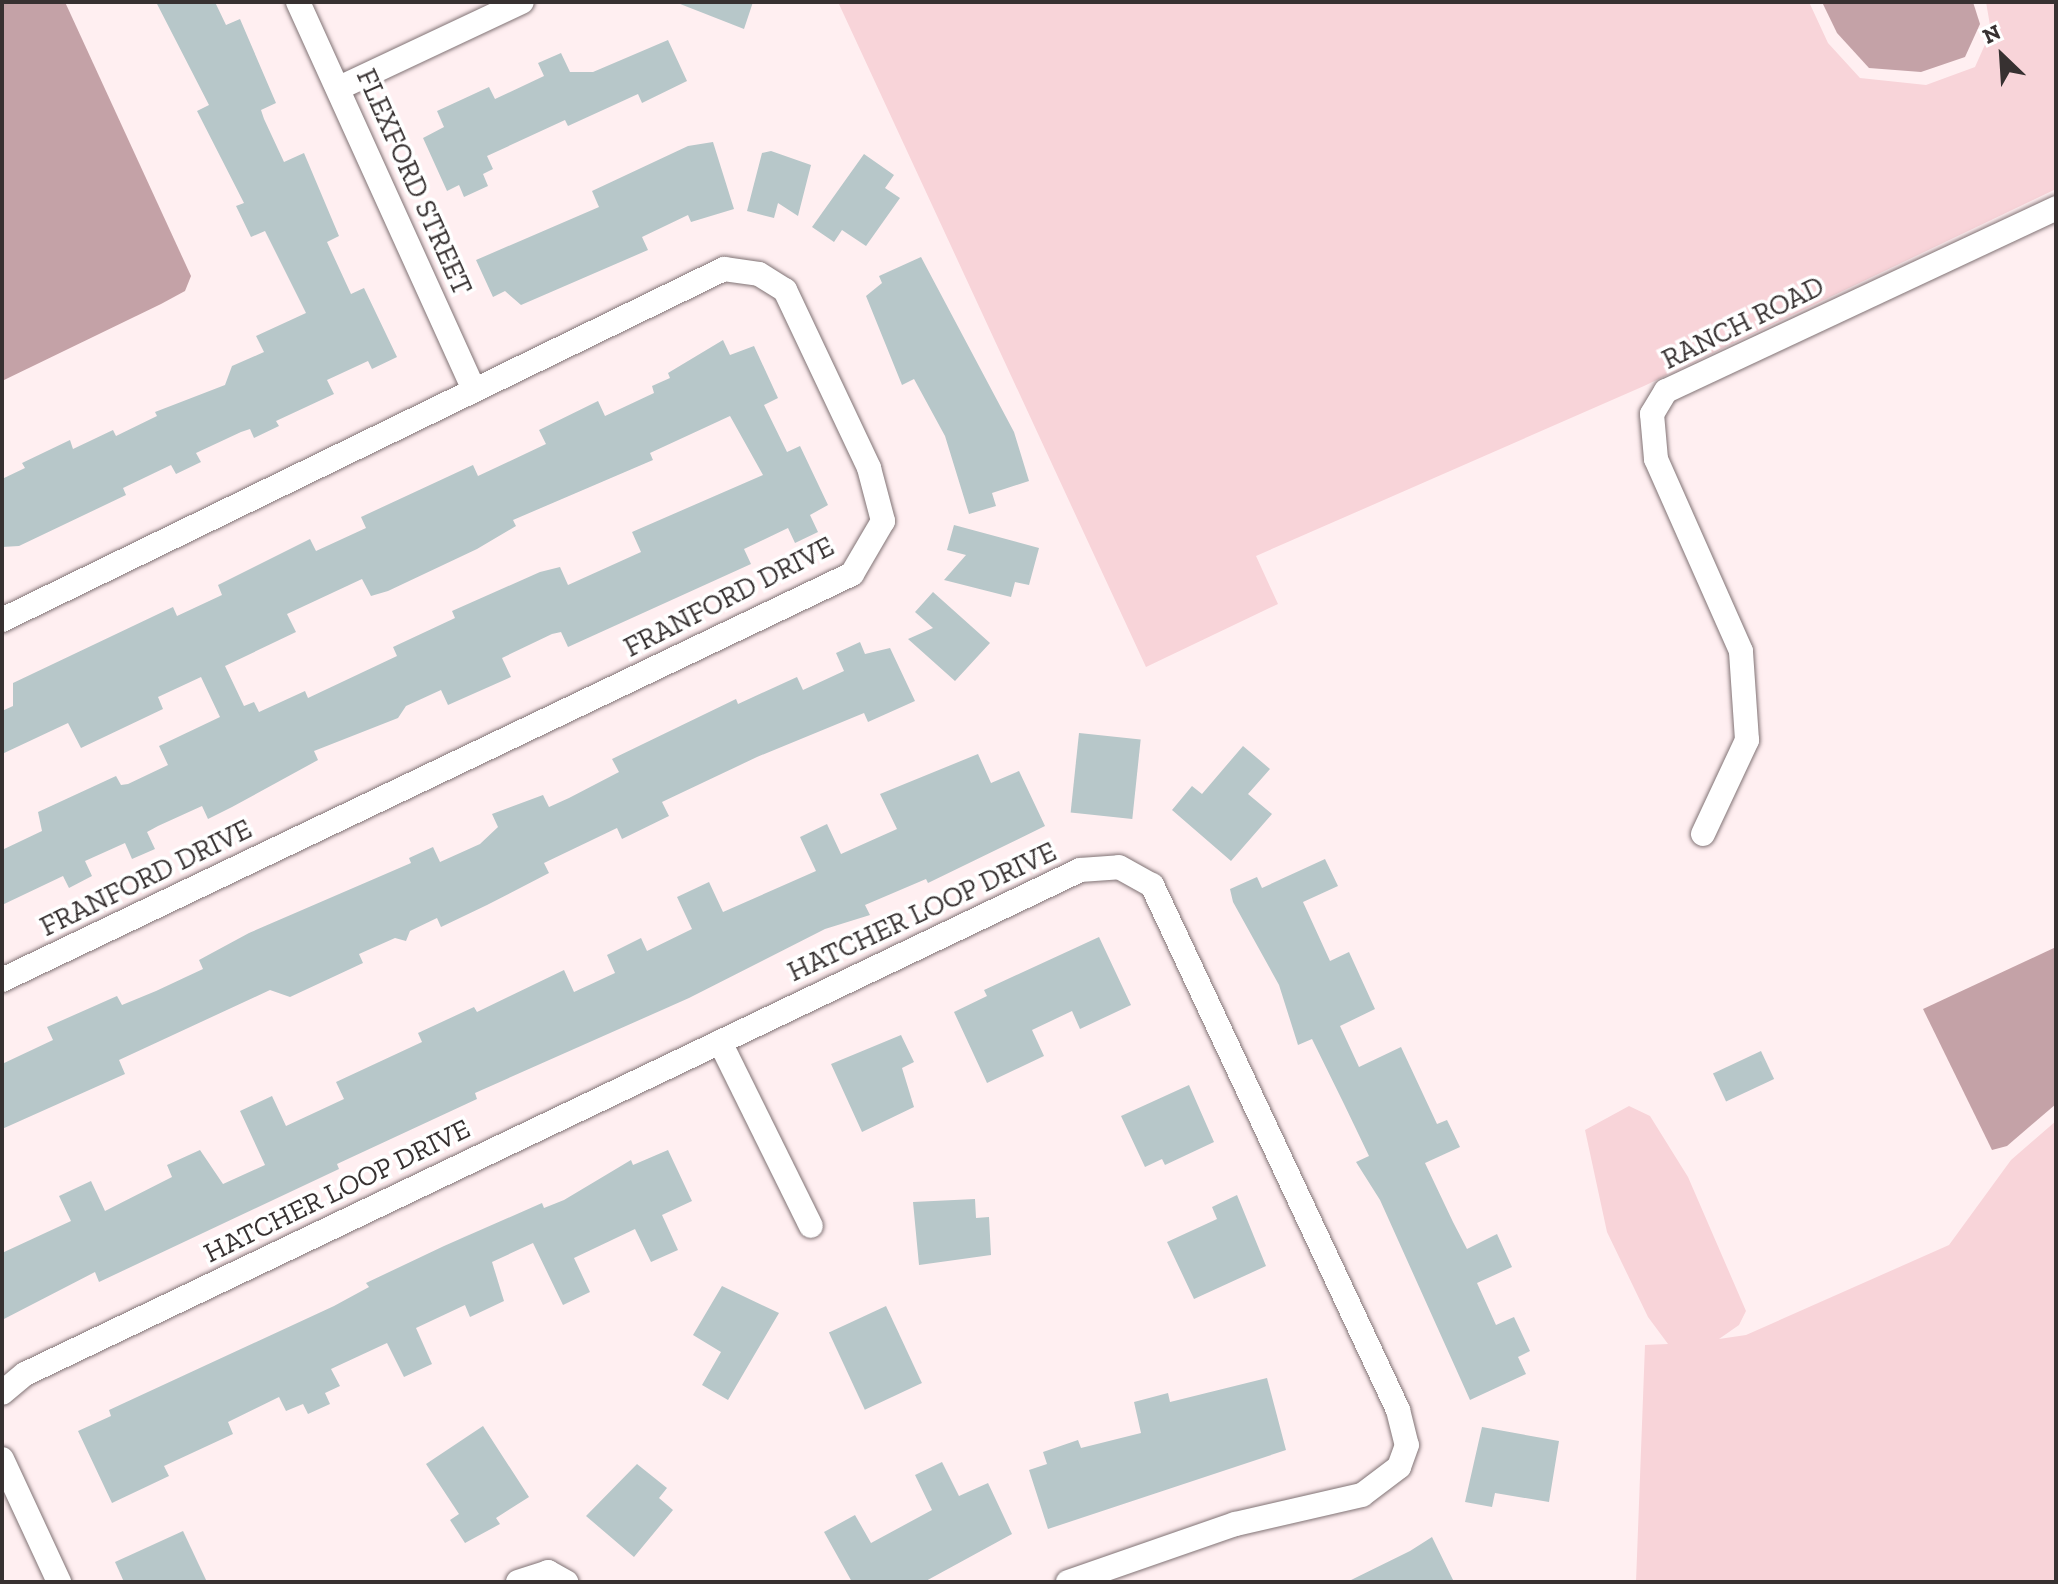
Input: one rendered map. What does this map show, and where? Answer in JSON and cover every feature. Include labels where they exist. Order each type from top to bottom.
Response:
[{"type":"street","name":"FLEXFORD STREET","points":[[298,2],[473,388]]},
{"type":"street","points":[[339,88],[522,2]]},
{"type":"street","name":"RANCH ROAD","points":[[1703,834],[1747,740],[1741,651],[1656,459],[1652,414],[1666,391],[2056,208]]},
{"type":"street","name":"FRANFORD DRIVE","points":[[2,620],[473,388],[724,269],[759,274],[785,290],[869,468],[883,521],[852,574],[2,980]]},
{"type":"street","name":"HATCHER LOOP DRIVE","points":[[2,1393],[25,1374],[1080,870],[1119,867],[1152,885],[1398,1410],[1407,1445],[1399,1467],[1362,1495],[1235,1524],[1068,1582]]},
{"type":"street","points":[[720,1042],[811,1226]]},
{"type":"street","points":[[2,1459],[59,1582]]},
{"type":"street","points":[[518,1582],[548,1572],[566,1582]]},
{"type":"shaded area","points":[[2,2],[65,2],[191,276],[185,291],[2,381]]},
{"type":"shaded area","points":[[838,2],[1809,2],[1828,43],[1860,78],[1926,85],[1975,67],[1991,31],[1986,2],[2056,2],[2056,189],[1644,386],[1256,556],[1278,604],[1146,667]]},
{"type":"shaded area","points":[[1822,2],[1973,2],[1980,24],[1965,57],[1921,72],[1869,68],[1837,33]]},
{"type":"shaded area","points":[[2056,947],[2056,1104],[2007,1146],[1992,1150],[1923,1009]]},
{"type":"shaded area","points":[[1629,1106],[1650,1116],[1688,1177],[1746,1311],[1739,1325],[1719,1339],[1746,1335],[1949,1245],[2011,1160],[2056,1121],[2056,1582],[1636,1582],[1645,1345],[1668,1344],[1648,1317],[1607,1232],[1585,1130]]},
{"type":"building","points":[[156,2],[215,2],[226,25],[240,19],[276,103],[261,110],[264,119],[284,162],[304,153],[339,236],[327,242],[351,294],[364,288],[397,357],[372,369],[368,361],[327,380],[334,394],[276,421],[279,426],[254,438],[250,429],[241,432],[196,453],[201,462],[176,474],[171,465],[123,488],[126,495],[19,546],[2,547],[2,479],[25,468],[22,463],[70,440],[73,449],[113,430],[116,436],[157,416],[155,412],[225,385],[232,366],[264,352],[256,336],[306,313],[265,231],[251,237],[236,206],[244,203],[197,111],[209,105]]},
{"type":"building","points":[[675,2],[753,2],[744,29]]},
{"type":"building","points":[[668,40],[687,81],[642,103],[638,94],[568,126],[565,120],[487,156],[493,169],[483,174],[488,186],[464,197],[459,185],[447,191],[423,138],[444,127],[437,111],[489,87],[495,99],[544,76],[538,63],[561,53],[570,72],[593,72]]},
{"type":"building","points":[[713,142],[734,209],[691,222],[688,215],[642,237],[648,250],[521,305],[505,291],[493,297],[476,260],[599,207],[592,191],[688,146]]},
{"type":"building","points":[[771,151],[811,165],[798,216],[778,203],[774,218],[747,211],[762,153]]},
{"type":"building","points":[[864,154],[894,175],[885,188],[900,198],[866,246],[842,230],[834,242],[812,227]]},
{"type":"building","points":[[921,257],[1014,432],[1029,481],[992,493],[996,506],[969,514],[945,436],[914,379],[902,385],[866,296],[882,283],[879,276]]},
{"type":"building","points":[[723,340],[730,355],[754,346],[778,398],[764,405],[787,452],[800,446],[828,505],[810,515],[818,532],[795,543],[788,528],[744,549],[751,564],[568,647],[561,632],[552,634],[502,658],[511,677],[448,705],[441,690],[406,706],[398,718],[314,751],[318,760],[208,819],[202,806],[147,832],[155,849],[132,859],[125,843],[85,861],[92,876],[69,888],[63,876],[2,905],[2,850],[42,831],[38,812],[116,776],[121,785],[128,784],[168,765],[159,746],[220,717],[201,677],[158,697],[163,709],[81,748],[68,723],[2,754],[2,711],[13,706],[13,683],[173,607],[177,616],[222,595],[218,585],[310,539],[316,551],[366,528],[361,517],[473,465],[478,476],[546,444],[539,430],[598,401],[605,416],[654,393],[652,386],[670,378],[668,373]],"holes":[[[730,416],[763,475],[632,532],[641,552],[568,585],[560,567],[540,572],[452,611],[455,618],[393,647],[397,656],[308,698],[305,691],[259,712],[254,702],[244,706],[225,666],[296,632],[287,614],[362,579],[371,596],[388,591],[477,549],[516,526],[513,520],[653,460],[650,453]]]},
{"type":"building","points":[[954,525],[1039,548],[1029,585],[1015,582],[1011,597],[944,580],[966,555],[947,550]]},
{"type":"building","points":[[933,592],[990,643],[955,681],[908,639],[933,628],[915,612]]},
{"type":"building","points":[[860,642],[865,654],[890,648],[915,701],[868,722],[864,713],[757,757],[662,802],[669,816],[622,839],[617,828],[544,863],[549,873],[441,927],[437,918],[410,931],[406,941],[395,938],[359,954],[363,963],[290,997],[270,990],[119,1060],[125,1074],[2,1129],[2,1064],[53,1040],[47,1027],[117,996],[122,1005],[156,991],[203,969],[199,960],[249,933],[411,863],[409,858],[433,847],[440,862],[480,844],[498,827],[492,814],[543,795],[549,807],[619,772],[612,759],[736,699],[738,704],[797,677],[803,690],[844,671],[836,653]]},
{"type":"building","points":[[1079,733],[1141,739],[1132,819],[1071,813]]},
{"type":"building","points":[[1243,746],[1270,769],[1248,794],[1272,814],[1231,861],[1172,810],[1192,786],[1202,794]]},
{"type":"building","points":[[978,754],[991,783],[1019,771],[1045,826],[928,883],[926,879],[865,905],[870,915],[825,929],[689,998],[475,1093],[477,1099],[337,1164],[339,1169],[99,1282],[95,1272],[2,1320],[2,1253],[71,1221],[59,1196],[91,1181],[105,1211],[172,1177],[167,1165],[200,1150],[223,1184],[265,1165],[240,1111],[272,1096],[286,1126],[344,1099],[336,1082],[422,1042],[418,1033],[474,1007],[477,1012],[564,970],[574,992],[615,973],[607,955],[641,938],[647,951],[692,929],[677,897],[709,882],[723,912],[816,871],[800,837],[827,824],[841,854],[897,829],[880,794]]},
{"type":"building","points":[[1325,859],[1338,886],[1303,902],[1330,961],[1349,952],[1375,1009],[1340,1026],[1359,1067],[1401,1047],[1437,1124],[1447,1120],[1460,1147],[1425,1163],[1453,1222],[1467,1249],[1497,1234],[1512,1267],[1477,1283],[1496,1325],[1514,1317],[1530,1351],[1518,1357],[1526,1374],[1470,1400],[1380,1200],[1356,1162],[1369,1156],[1312,1039],[1298,1045],[1279,985],[1233,902],[1230,889],[1257,877],[1262,888]]},
{"type":"building","points":[[1099,937],[1131,1005],[1080,1029],[1072,1011],[1032,1030],[1044,1056],[987,1083],[954,1012],[987,996],[984,990]]},
{"type":"building","points":[[901,1035],[914,1062],[902,1068],[914,1107],[862,1132],[831,1064]]},
{"type":"building","points":[[1761,1051],[1774,1079],[1726,1101],[1713,1073]]},
{"type":"building","points":[[1189,1085],[1214,1142],[1165,1165],[1162,1159],[1145,1167],[1121,1116]]},
{"type":"building","points":[[668,1150],[692,1201],[662,1215],[678,1250],[651,1262],[635,1229],[574,1258],[590,1292],[563,1305],[533,1243],[492,1262],[504,1301],[470,1317],[465,1305],[416,1328],[432,1364],[404,1377],[387,1343],[331,1369],[340,1386],[325,1393],[330,1404],[308,1414],[303,1404],[286,1411],[279,1397],[228,1422],[233,1434],[164,1466],[169,1476],[112,1503],[78,1431],[111,1416],[109,1410],[334,1306],[369,1287],[366,1283],[444,1246],[542,1203],[544,1208],[564,1200],[631,1160],[633,1165]]},
{"type":"building","points":[[1237,1195],[1266,1266],[1194,1299],[1167,1242],[1217,1219],[1212,1207]]},
{"type":"building","points":[[975,1199],[976,1218],[989,1217],[991,1255],[919,1265],[913,1202]]},
{"type":"building","points":[[722,1286],[779,1313],[728,1400],[702,1385],[721,1352],[693,1335]]},
{"type":"building","points":[[886,1306],[922,1383],[865,1410],[829,1333]]},
{"type":"building","points":[[1267,1378],[1286,1450],[1048,1529],[1029,1470],[1047,1464],[1043,1452],[1078,1440],[1081,1448],[1141,1433],[1134,1402],[1168,1393],[1170,1402]]},
{"type":"building","points":[[483,1426],[529,1497],[496,1518],[500,1524],[465,1543],[450,1520],[459,1514],[426,1464]]},
{"type":"building","points":[[1482,1427],[1559,1441],[1549,1502],[1495,1493],[1492,1507],[1465,1502]]},
{"type":"building","points":[[942,1462],[959,1496],[988,1483],[1012,1534],[924,1582],[852,1582],[824,1532],[855,1515],[871,1543],[932,1510],[915,1475]]},
{"type":"building","points":[[637,1464],[667,1488],[659,1498],[673,1510],[634,1557],[586,1516]]},
{"type":"building","points":[[183,1531],[207,1582],[124,1582],[115,1562]]},
{"type":"building","points":[[1432,1537],[1454,1582],[1347,1582],[1410,1551]]}]
